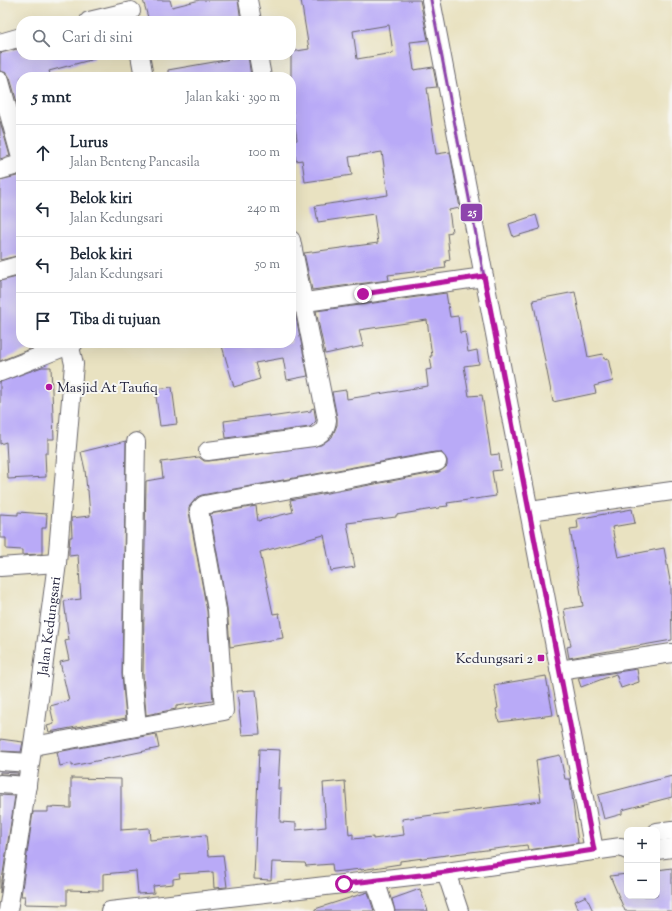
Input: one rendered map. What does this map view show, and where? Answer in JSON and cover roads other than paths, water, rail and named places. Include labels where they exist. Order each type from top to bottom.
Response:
[{"type":"street","points":[[248,0],[251,16]]},
{"type":"street","points":[[431,0],[594,850]]},
{"type":"street","points":[[110,16],[131,11]]},
{"type":"street","points":[[0,43],[16,39]]},
{"type":"street","points":[[141,60],[143,72]]},
{"type":"street","points":[[259,60],[261,72]]},
{"type":"street","points":[[0,81],[16,140]]},
{"type":"street","points":[[0,170],[16,165]]},
{"type":"street","points":[[0,271],[16,266]]},
{"type":"street","points":[[297,304],[484,276]]},
{"type":"street","points":[[208,451],[313,437],[324,431],[327,420],[297,304],[296,293]]},
{"type":"street","points":[[0,372],[61,348]]},
{"type":"street","name":"Jalan Kedungsari","points":[[8,911],[33,746],[57,563],[74,364],[72,348]]},
{"type":"street","points":[[136,442],[132,684],[137,726]]},
{"type":"street","points":[[33,746],[224,711],[217,610],[199,510],[201,507],[208,503],[437,462]]},
{"type":"street","points":[[530,511],[672,491]]},
{"type":"street","points":[[0,567],[57,563]]},
{"type":"street","points":[[559,670],[672,653]]},
{"type":"street","points":[[0,761],[30,763]]},
{"type":"street","points":[[0,784],[27,786]]},
{"type":"street","points":[[660,832],[672,830]]},
{"type":"street","points":[[110,911],[446,872],[624,846]]},
{"type":"street","points":[[660,850],[672,848]]},
{"type":"street","points":[[446,872],[459,911]]},
{"type":"street","points":[[375,880],[385,911]]},
{"type":"place","name":"Masjid At Taufiq","points":[[49,387]]},
{"type":"place","name":"Kedungsari 2","points":[[541,658]]}]
